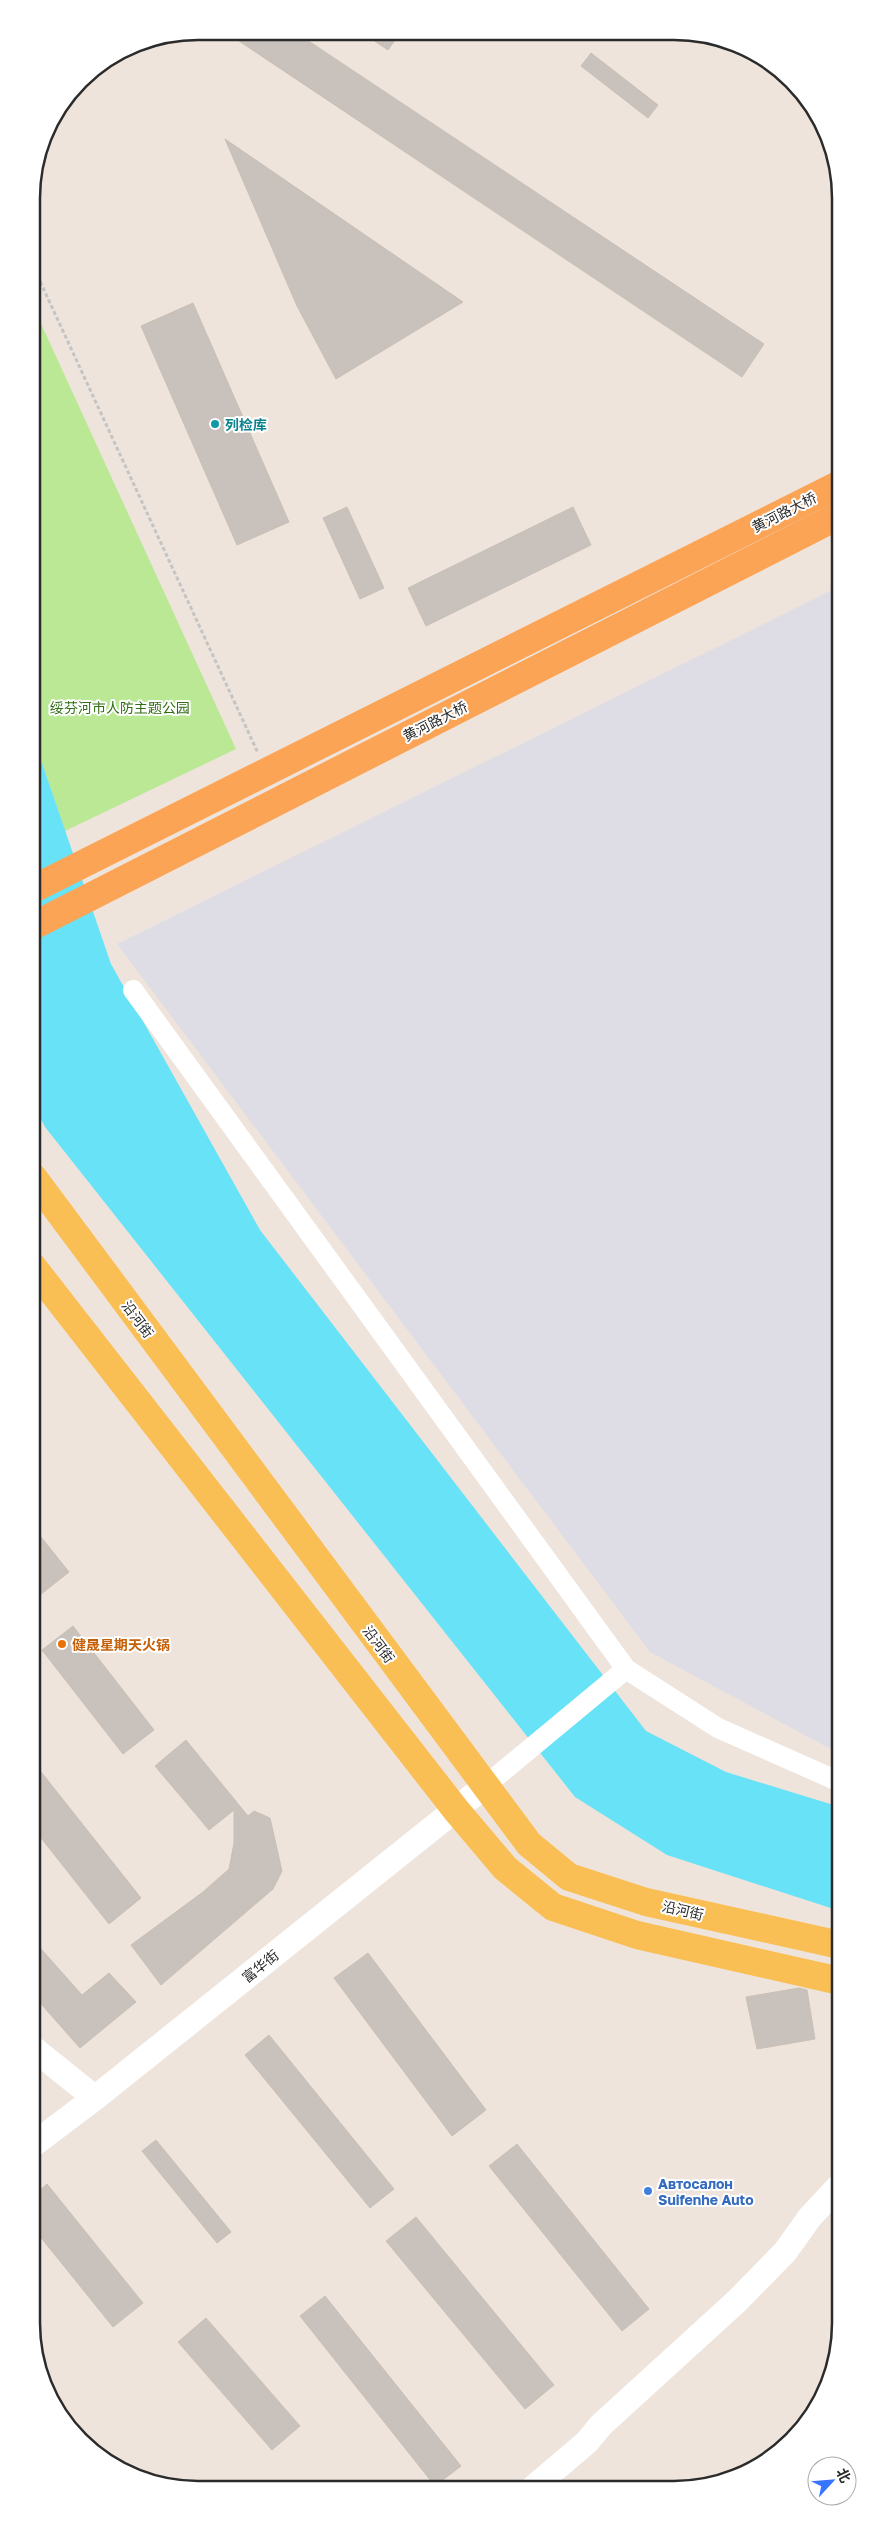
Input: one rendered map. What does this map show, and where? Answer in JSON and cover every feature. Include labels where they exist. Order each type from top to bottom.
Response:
[{"type":"highway","name":"黄河路大桥","points":[[40,885],[832,488]]},
{"type":"highway","name":"黄河路大桥","points":[[40,922],[832,519]]},
{"type":"main road","name":"沿河街","points":[[40,1186],[529,1844],[569,1877],[646,1902],[832,1944]]},
{"type":"main road","points":[[40,1276],[456,1810],[505,1868],[552,1907],[637,1935],[832,1978]]},
{"type":"street","points":[[133,990],[626,1669],[718,1728],[832,1778]]},
{"type":"street","points":[[485,1786],[626,1669]]},
{"type":"street","name":"富华街","points":[[40,2139],[95,2098],[485,1786]]},
{"type":"street","points":[[40,2055],[95,2098]]},
{"type":"street","points":[[540,2481],[587,2442],[601,2425],[737,2301],[785,2252],[810,2217],[832,2194]]},
{"type":"path","points":[[40,281],[266,772]]},
{"type":"shaded area","points":[[832,590],[832,1750],[650,1652],[117,944]]},
{"type":"green space","name":"绥芬河市人防主题公园","points":[[40,321],[236,749],[65,831],[40,758]]},
{"type":"water","points":[[40,757],[111,964],[260,1230],[646,1731],[726,1772],[832,1805],[832,1908],[667,1855],[575,1797],[45,1127],[40,1117]]},
{"type":"building","points":[[237,40],[307,40],[764,344],[742,377]]},
{"type":"building","points":[[373,40],[395,40],[388,50]]},
{"type":"building","points":[[591,53],[658,105],[648,118],[581,66]]},
{"type":"building","points":[[225,139],[463,302],[336,379],[297,306]]},
{"type":"building","name":"列检库","points":[[193,303],[289,522],[237,545],[141,326]]},
{"type":"building","points":[[347,507],[384,588],[360,599],[323,518]]},
{"type":"building","points":[[573,507],[591,545],[426,626],[408,588]]},
{"type":"building","points":[[40,1536],[69,1572],[40,1595]]},
{"type":"building","points":[[73,1626],[154,1730],[123,1754],[42,1650]]},
{"type":"building","points":[[186,1740],[248,1816],[254,1811],[270,1818],[282,1871],[273,1889],[161,1985],[131,1945],[203,1892],[229,1869],[234,1843],[234,1810],[209,1830],[155,1766]]},
{"type":"building","points":[[40,1771],[141,1898],[109,1924],[40,1837]]},
{"type":"building","points":[[40,1948],[82,1995],[109,1973],[136,2002],[80,2048],[40,2003]]},
{"type":"building","points":[[368,1953],[486,2110],[452,2136],[334,1978]]},
{"type":"building","points":[[799,1988],[807,1990],[815,2039],[757,2049],[746,1997]]},
{"type":"building","points":[[269,2035],[394,2189],[370,2208],[245,2055]]},
{"type":"building","points":[[156,2140],[231,2232],[217,2243],[142,2151]]},
{"type":"building","points":[[517,2144],[649,2309],[622,2331],[489,2166]]},
{"type":"building","points":[[47,2184],[143,2303],[113,2327],[40,2236],[40,2190]]},
{"type":"building","points":[[416,2217],[554,2385],[525,2409],[386,2241]]},
{"type":"building","points":[[325,2296],[461,2466],[442,2481],[431,2481],[300,2316]]},
{"type":"building","points":[[206,2318],[300,2426],[272,2450],[178,2342]]},
{"type":"place","name":"列检库","points":[[215,424]]},
{"type":"place","name":"健晟星期天火锅","points":[[62,1644]]},
{"type":"place","name":"Автосалон Suifenhe Auto","points":[[648,2191]]}]
